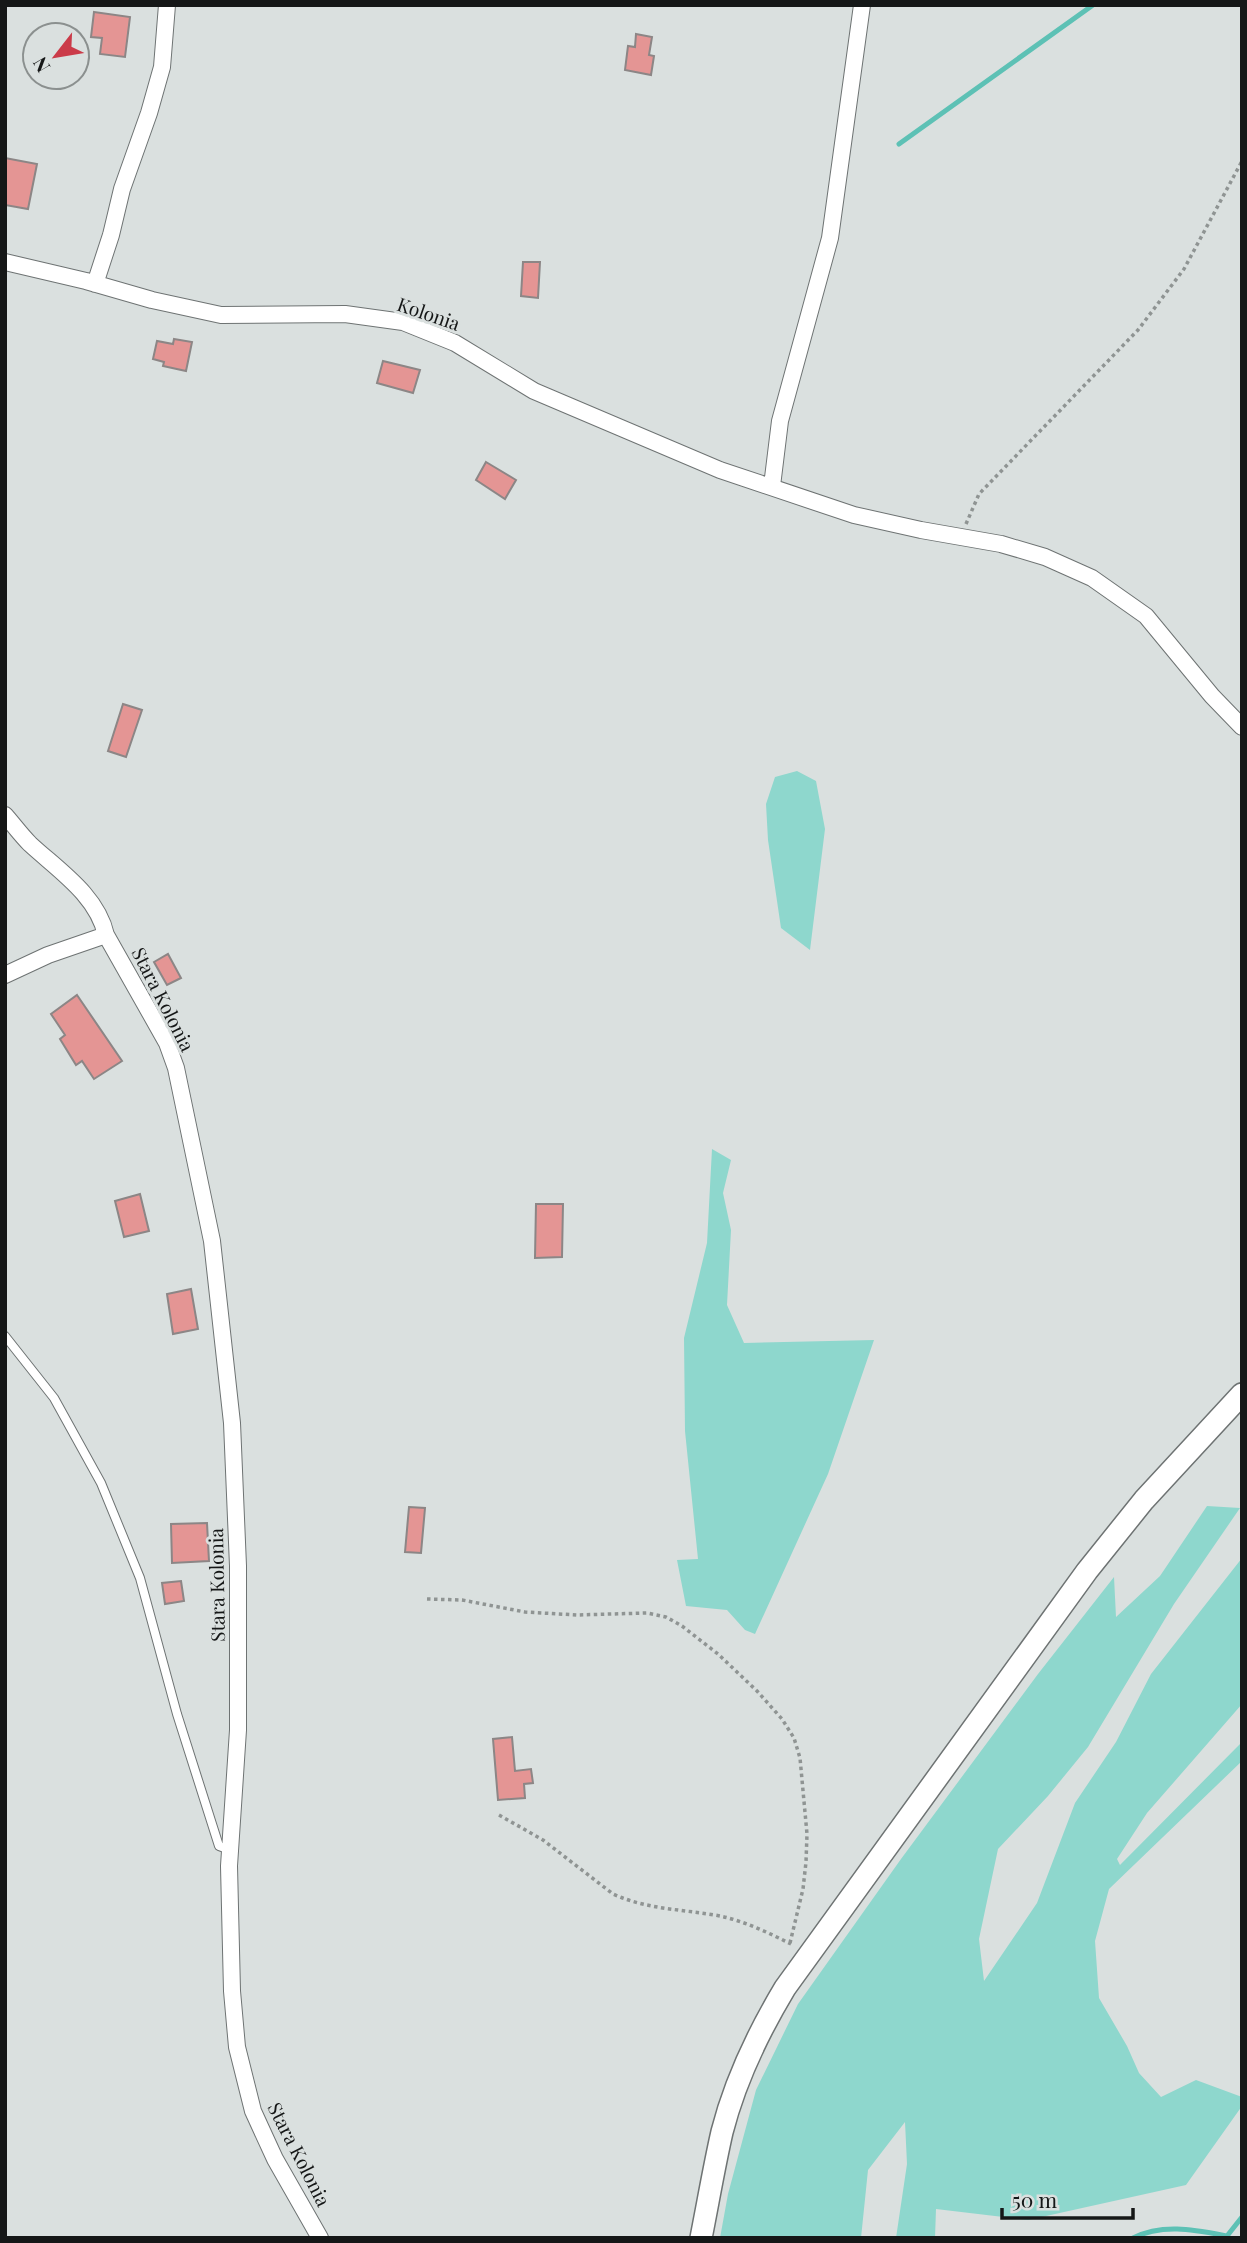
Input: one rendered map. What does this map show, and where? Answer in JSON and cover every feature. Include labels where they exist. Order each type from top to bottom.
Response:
[{"type":"main road","points":[[701,2238],[723,2131],[734,2094],[798,1950],[1087,1571],[1144,1500],[1242,1394]]},
{"type":"street","points":[[95,284],[122,189],[162,67],[167,5]]},
{"type":"street","points":[[772,486],[780,421],[830,238],[862,5]]},
{"type":"street","name":"Kolonia","points":[[5,262],[221,315],[345,314],[403,321],[455,343],[544,396],[720,470],[854,515],[1001,544],[1045,557],[1092,578],[1146,616],[1212,696],[1242,727]]},
{"type":"street","name":"Stara Kolonia","points":[[5,815],[27,841],[77,886],[100,917],[106,935],[167,1043],[176,1068],[212,1241],[232,1423],[238,1566],[238,1730],[230,1850],[232,1991],[237,2047],[258,2123],[275,2159],[320,2238]]},
{"type":"street","points":[[5,975],[48,955],[106,935]]},
{"type":"lane","points":[[5,1336],[54,1398],[101,1483],[140,1578],[174,1702],[219,1846],[230,1850]]},
{"type":"path","points":[[961,537],[979,494],[1138,330],[1184,269],[1242,161]]},
{"type":"path","points":[[427,1599],[462,1600],[525,1612],[577,1615],[647,1613],[666,1617],[718,1654],[757,1690],[782,1719],[794,1738],[800,1758],[807,1834],[798,1950],[737,1920],[658,1909],[613,1894],[543,1840],[499,1815]]},
{"type":"shaded area","points":[[797,771],[816,781],[825,829],[810,950],[781,928],[768,840],[766,804],[775,777]]},
{"type":"shaded area","points":[[712,1149],[731,1160],[723,1193],[731,1230],[727,1305],[744,1343],[874,1340],[828,1474],[755,1634],[745,1630],[727,1610],[686,1606],[677,1560],[698,1559],[685,1431],[684,1338],[707,1243]]},
{"type":"shaded area","points":[[1207,1506],[1240,1508],[1174,1604],[1088,1747],[1048,1796],[998,1849],[979,1939],[984,1981],[1037,1903],[1075,1803],[1116,1742],[1151,1674],[1242,1558],[1242,1704],[1147,1813],[1117,1859],[1120,1865],[1242,1742],[1242,1761],[1109,1889],[1095,1941],[1099,1998],[1127,2046],[1139,2073],[1161,2097],[1196,2080],[1242,2097],[1242,2106],[1186,2185],[1028,2220],[936,2209],[935,2238],[896,2238],[907,2164],[905,2122],[868,2170],[861,2238],[720,2238],[728,2194],[756,2090],[798,2004],[901,1859],[1038,1674],[1114,1577],[1116,1617],[1160,1576]]},
{"type":"building","points":[[94,12],[130,17],[125,57],[100,54],[102,38],[91,37]]},
{"type":"building","points":[[636,34],[652,37],[649,55],[654,56],[651,75],[625,70],[628,46],[635,47]]},
{"type":"building","points":[[5,158],[37,164],[28,209],[5,205]]},
{"type":"building","points":[[523,262],[540,262],[538,298],[521,296]]},
{"type":"building","points":[[174,339],[192,342],[186,371],[163,366],[164,362],[153,359],[157,341],[173,344]]},
{"type":"building","points":[[383,361],[420,370],[413,393],[377,383]]},
{"type":"building","points":[[486,462],[516,480],[505,499],[476,480]]},
{"type":"building","points":[[123,704],[142,710],[126,757],[108,751]]},
{"type":"building","points":[[168,954],[181,978],[167,985],[154,962]]},
{"type":"building","points":[[77,995],[122,1061],[94,1079],[82,1061],[76,1065],[60,1039],[65,1035],[51,1014]]},
{"type":"building","points":[[140,1194],[149,1231],[124,1237],[115,1201]]},
{"type":"building","points":[[536,1204],[563,1204],[562,1257],[535,1258]]},
{"type":"building","points":[[191,1289],[198,1329],[173,1334],[167,1294]]},
{"type":"building","points":[[409,1507],[425,1508],[421,1553],[405,1552]]},
{"type":"building","points":[[207,1523],[209,1561],[172,1563],[171,1524]]},
{"type":"building","points":[[181,1581],[184,1601],[165,1604],[162,1583]]},
{"type":"building","points":[[512,1737],[515,1771],[531,1769],[533,1783],[524,1784],[525,1798],[498,1800],[493,1739]]},
{"type":"waterway","points":[[899,144],[1093,5]]},
{"type":"waterway","points":[[1133,2238],[1167,2229],[1227,2236],[1242,2217]]}]
